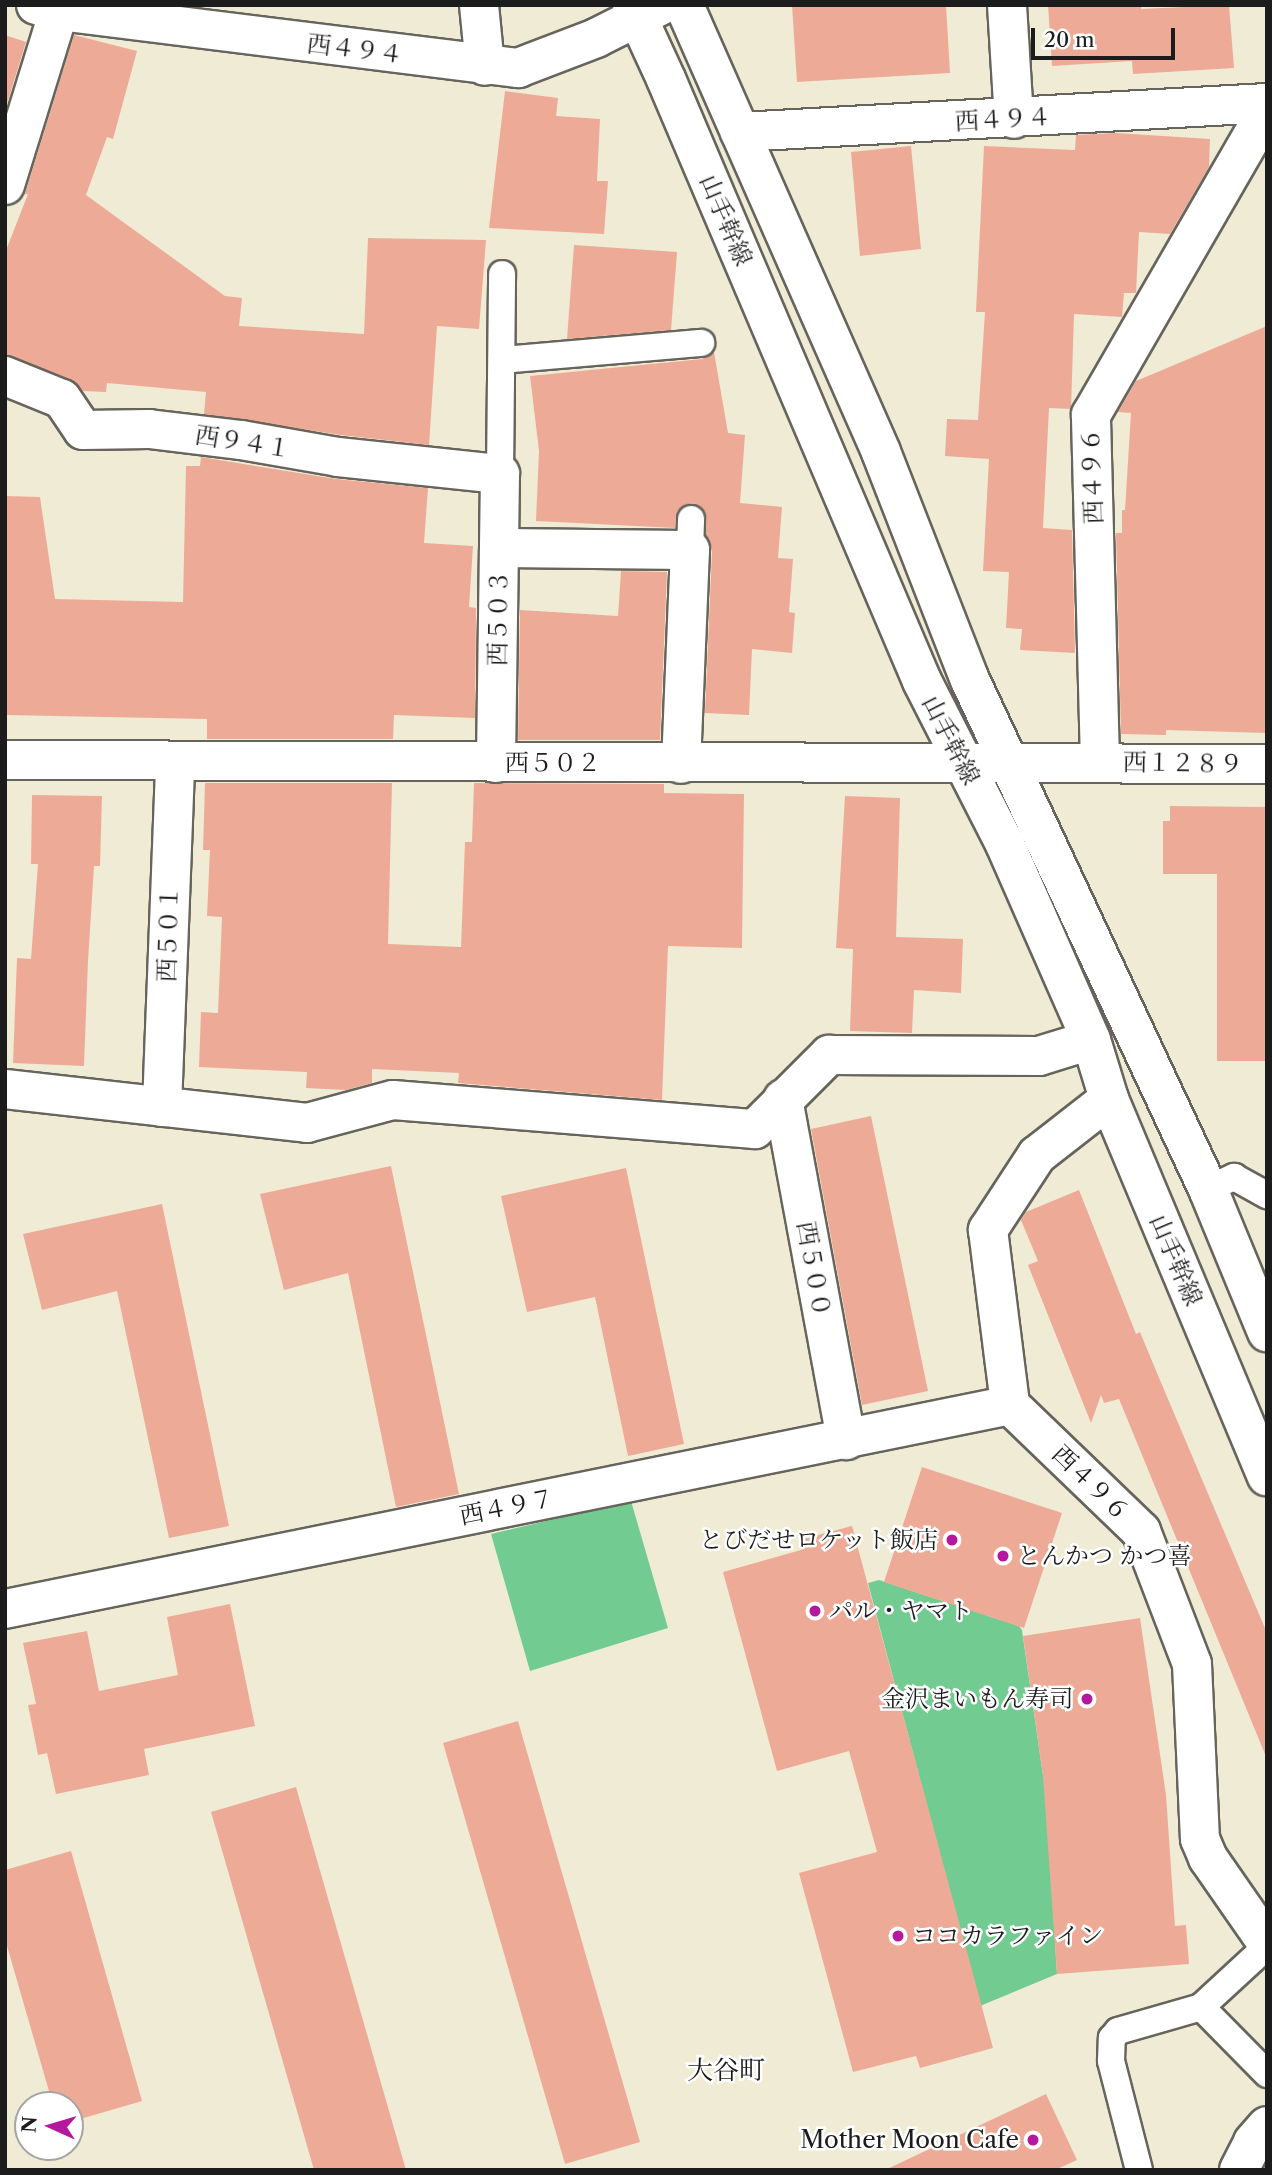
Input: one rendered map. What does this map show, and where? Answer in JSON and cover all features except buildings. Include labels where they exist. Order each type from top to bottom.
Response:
[{"type":"street","points":[[479,5],[485,66]]},
{"type":"street","name":"山手幹線","points":[[684,5],[881,452],[970,680],[1208,1189],[1267,1332]]},
{"type":"street","points":[[1007,5],[1014,119]]},
{"type":"street","points":[[5,185],[47,8]]},
{"type":"street","name":"西４９４","points":[[47,8],[485,66],[518,68],[596,38],[644,9]]},
{"type":"street","name":"山手幹線","points":[[644,9],[922,681],[1005,844],[1091,1040],[1109,1099],[1267,1476]]},
{"type":"street","name":"西４９４","points":[[740,132],[1267,103]]},
{"type":"street","name":"西４９６","points":[[1100,762],[1091,415],[1267,110]]},
{"type":"street","name":"西９４１","points":[[5,376],[62,399],[83,430],[149,429],[241,440],[338,457],[500,474]]},
{"type":"street","name":"西５０３","points":[[496,763],[500,474]]},
{"type":"street","points":[[499,548],[690,535],[681,764]]},
{"type":"street","name":"西５０２","points":[[5,760],[681,764],[1100,762]]},
{"type":"street","name":"西５０１","points":[[162,1107],[175,761]]},
{"type":"street","name":"西１２８９","points":[[1100,762],[1267,764]]},
{"type":"street","points":[[5,1088],[307,1123],[393,1100],[755,1129],[829,1055],[1039,1056],[1091,1040]]},
{"type":"street","name":"西５００","points":[[783,1099],[846,1440]]},
{"type":"street","points":[[1010,1405],[988,1230],[1037,1155],[1109,1099]]},
{"type":"street","name":"西４９６","points":[[1010,1405],[1141,1531],[1192,1664],[1200,1839],[1208,1858],[1267,1945]]},
{"type":"street","name":"西４９７","points":[[5,1609],[1010,1405]]},
{"type":"street","points":[[1240,2170],[1252,2141],[1267,2126]]},
{"type":"lane","points":[[500,474],[502,274]]},
{"type":"lane","points":[[502,360],[701,343]]},
{"type":"lane","points":[[1208,1189],[1234,1177],[1267,1195]]},
{"type":"lane","points":[[1139,2170],[1111,2061],[1112,2038],[1118,2031],[1201,2007],[1267,1945]]},
{"type":"lane","points":[[1201,2007],[1267,2074]]},
{"type":"green space","points":[[631,1501],[668,1628],[530,1671],[491,1534]]},
{"type":"green space","points":[[879,1580],[1019,1626],[1022,1630],[1046,1796],[1057,1974],[980,2006],[868,1583]]},
{"type":"place","name":"とびだせロケット飯店","points":[[952,1540]]},
{"type":"place","name":"とんかつ かつ喜","points":[[1003,1556]]},
{"type":"place","name":"パル・ヤマト","points":[[815,1611]]},
{"type":"place","name":"金沢まいもん寿司","points":[[1087,1699]]},
{"type":"place","name":"ココカラファイン","points":[[898,1936]]},
{"type":"place","name":"Mother Moon Cafe","points":[[1033,2140]]},
{"type":"district","name":"大谷町","points":[[726,2071]]}]
